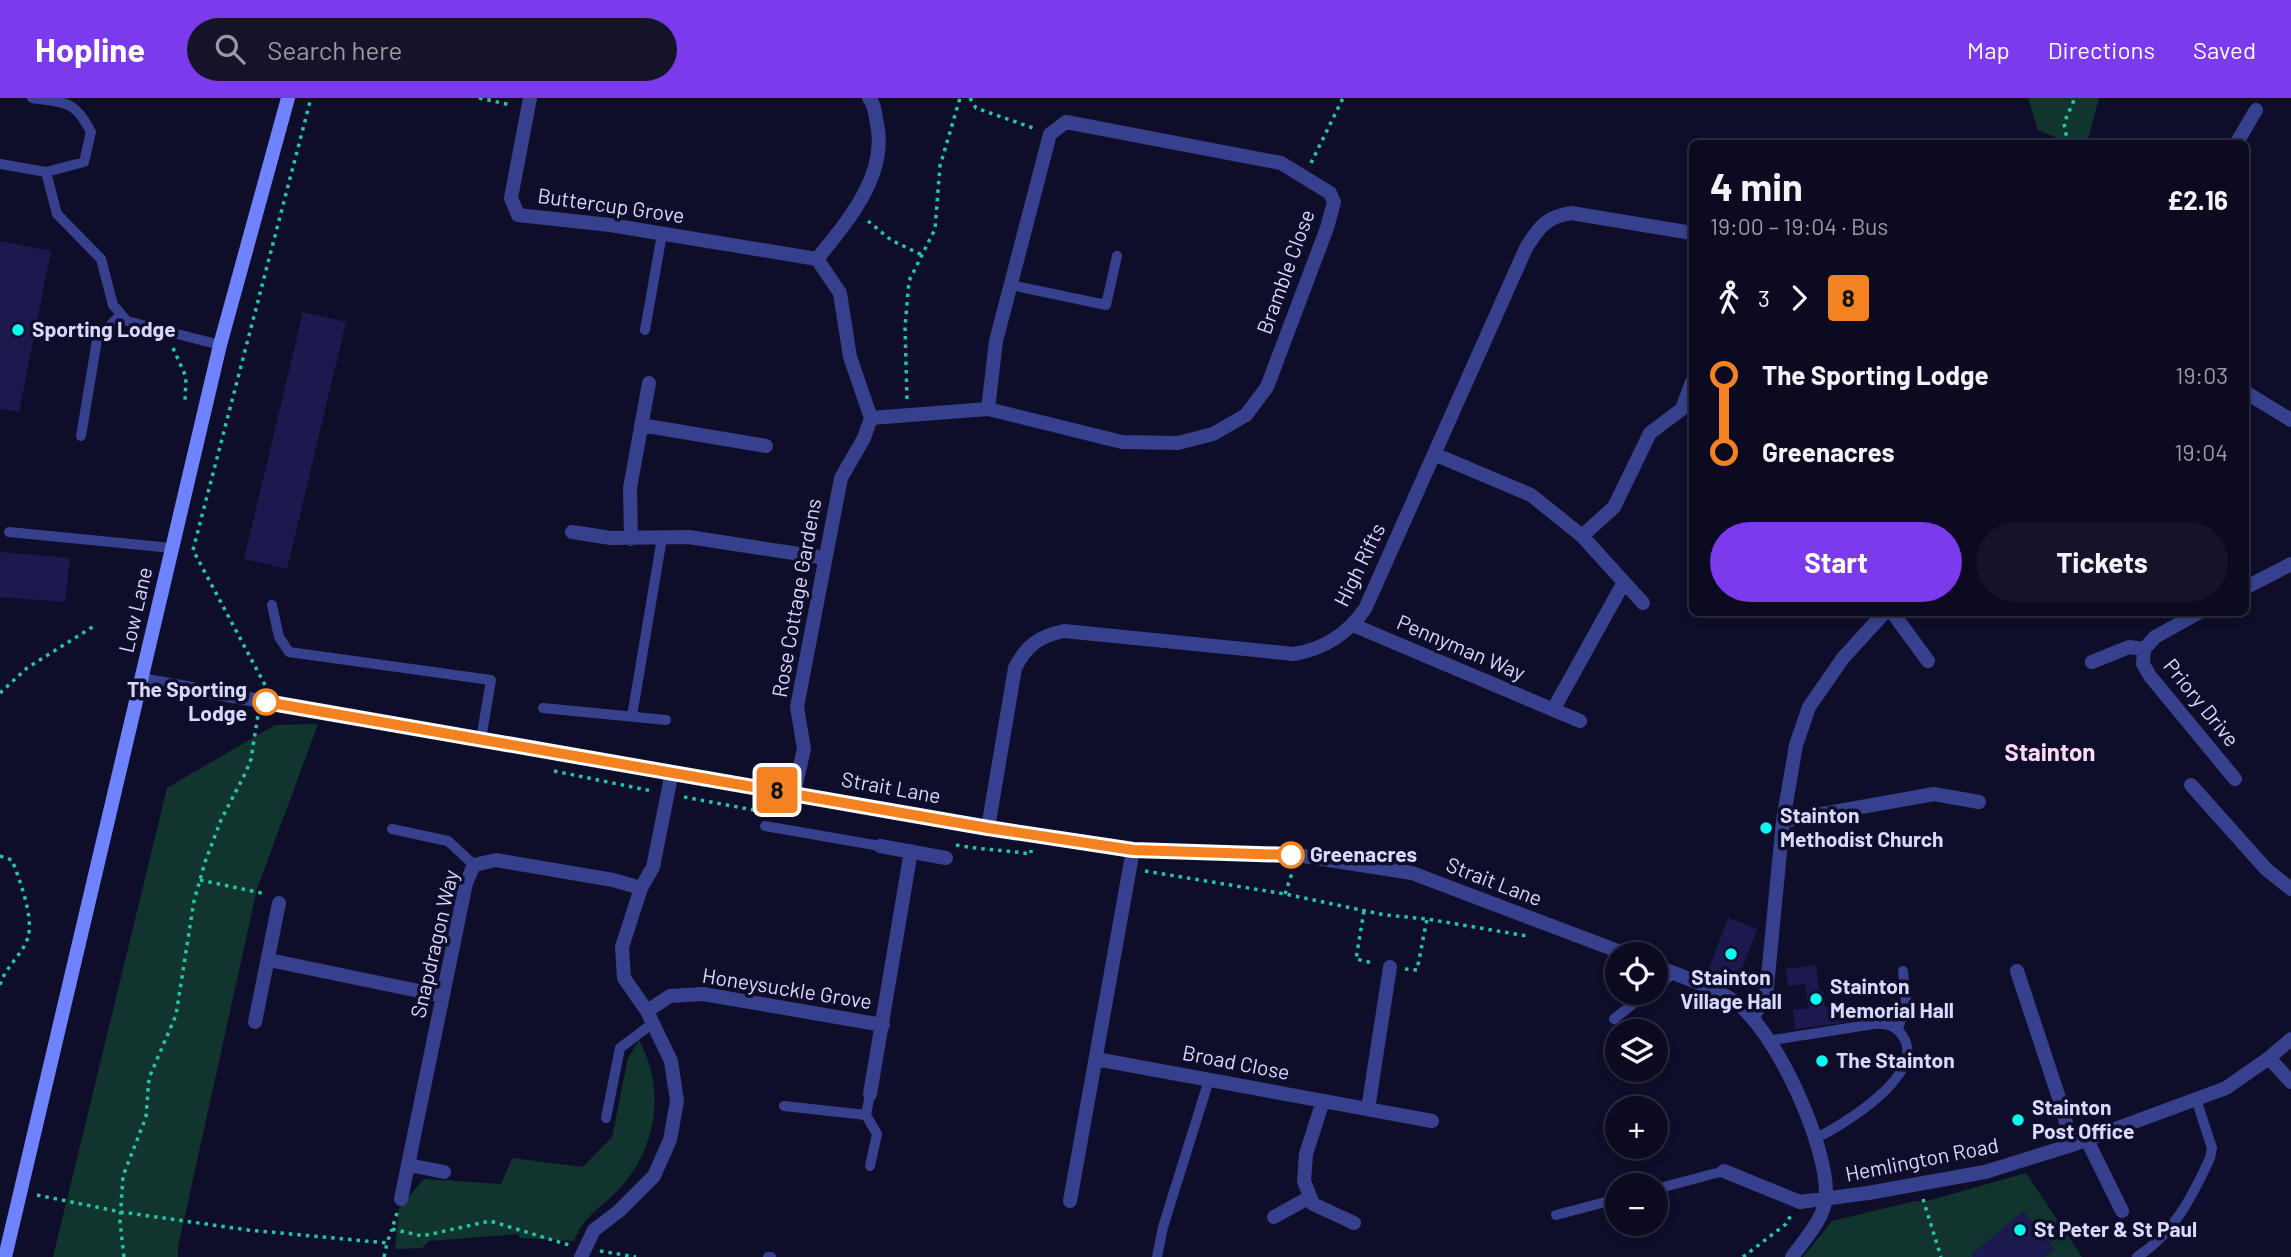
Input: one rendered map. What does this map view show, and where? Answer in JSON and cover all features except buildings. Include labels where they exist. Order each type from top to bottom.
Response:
[{"type":"main road","name":"Low Lane","points":[[5,1257],[220,345],[288,98]]},
{"type":"street","points":[[869,98],[873,103],[881,140],[870,185],[817,259],[840,293],[850,357],[871,418]]},
{"type":"street","name":"Buttercup Grove","points":[[529,103],[511,198],[518,215],[662,233],[817,259]]},
{"type":"street","points":[[2238,140],[2256,110]]},
{"type":"street","name":"Bramble Close","points":[[871,418],[988,409],[1122,442],[1178,443],[1213,433],[1246,415],[1267,387],[1334,202],[1330,193],[1281,163],[1066,122],[1050,134]]},
{"type":"street","points":[[988,409],[996,341],[1050,134]]},
{"type":"street","name":"High Rifts","points":[[988,828],[1015,668],[1022,654],[1034,642],[1048,634],[1064,631],[1294,654],[1314,651],[1334,641],[1353,625],[1365,609],[1527,247],[1539,228],[1554,215],[1571,213],[1689,233]]},
{"type":"street","points":[[631,539],[630,488],[649,383]]},
{"type":"street","points":[[2249,394],[2291,420]]},
{"type":"street","points":[[1582,536],[1614,507],[1650,433],[1687,412]]},
{"type":"street","name":"Rose Cottage Gardens","points":[[794,793],[804,748],[797,707],[841,478],[864,438],[871,418]]},
{"type":"street","points":[[641,425],[766,446]]},
{"type":"street","points":[[1434,454],[1531,495],[1582,536],[1643,603]]},
{"type":"street","points":[[572,532],[631,539],[689,537],[825,558]]},
{"type":"street","points":[[2249,586],[2291,564]]},
{"type":"street","points":[[1553,710],[1624,582]]},
{"type":"street","points":[[1752,1018],[1766,997],[1783,821],[1796,746],[1809,707],[1843,658],[1881,616]]},
{"type":"street","points":[[1895,616],[1928,662]]},
{"type":"street","name":"Priory Drive","points":[[2193,616],[2155,637],[2144,649],[2143,664],[2235,779]]},
{"type":"street","name":"Pennyman Way","points":[[1353,625],[1580,721]]},
{"type":"street","name":"Priory Drive","points":[[2092,662],[2129,647],[2144,649]]},
{"type":"street","name":"Strait Lane","points":[[141,680],[988,828],[1133,850],[1297,855],[1412,873],[1605,946]]},
{"type":"street","points":[[583,1253],[594,1230],[620,1211],[654,1176],[670,1140],[677,1101],[671,1061],[650,1017],[624,978],[622,947],[641,888],[653,867],[672,772]]},
{"type":"street","points":[[2191,785],[2266,869],[2291,889]]},
{"type":"street","points":[[1783,821],[1934,793],[1979,802]]},
{"type":"street","points":[[880,846],[946,858]]},
{"type":"street","points":[[1070,1201],[1133,850]]},
{"type":"street","name":"Honeysuckle Grove","points":[[870,1094],[911,851]]},
{"type":"street","name":"Snapdragon Way","points":[[401,1199],[466,883],[474,865],[496,860],[612,880],[641,888]]},
{"type":"street","points":[[255,1022],[269,960],[276,899]]},
{"type":"street","points":[[269,960],[443,996]]},
{"type":"street","points":[[1368,1109],[1390,967]]},
{"type":"street","points":[[1668,971],[1714,989],[1735,1002],[1752,1018],[1783,1068],[1816,1138],[1826,1198],[1821,1214],[1793,1257]]},
{"type":"street","points":[[2017,971],[2073,1145]]},
{"type":"street","name":"Honeysuckle Grove","points":[[650,1017],[670,996],[703,994],[883,1025]]},
{"type":"street","name":"Hemlington Road","points":[[1724,1171],[1800,1202],[1984,1172],[2073,1145],[2226,1088],[2291,1039]]},
{"type":"street","points":[[2269,1058],[2291,1082]]},
{"type":"street","name":"Broad Close","points":[[1096,1059],[1432,1121]]},
{"type":"street","points":[[1323,1101],[1306,1154],[1304,1181],[1313,1204],[1354,1223]]},
{"type":"street","points":[[2087,1140],[2122,1211]]},
{"type":"street","points":[[409,1164],[444,1172]]},
{"type":"street","points":[[1274,1217],[1310,1197]]},
{"type":"lane","points":[[0,164],[46,172],[84,162],[91,132],[78,109],[71,105],[32,98]]},
{"type":"lane","points":[[46,172],[57,214],[101,259],[113,305],[127,321],[220,345]]},
{"type":"lane","points":[[645,330],[662,233]]},
{"type":"lane","points":[[1011,285],[1106,305],[1117,256]]},
{"type":"lane","points":[[81,436],[97,340],[121,314]]},
{"type":"lane","points":[[9,532],[172,548]]},
{"type":"lane","points":[[632,716],[662,538]]},
{"type":"lane","points":[[272,606],[279,637],[289,652],[491,680],[481,738]]},
{"type":"lane","points":[[542,708],[666,720]]},
{"type":"lane","points":[[765,826],[880,846]]},
{"type":"lane","points":[[392,829],[448,841],[474,865]]},
{"type":"lane","points":[[1898,1029],[1906,1002],[1903,971]]},
{"type":"lane","points":[[1668,978],[1674,974]]},
{"type":"lane","points":[[1614,1019],[1632,1005]]},
{"type":"lane","points":[[606,1118],[620,1048],[650,1017]]},
{"type":"lane","points":[[1767,1041],[1887,1023],[1898,1029],[1907,1044],[1907,1052],[1899,1073],[1859,1114],[1816,1138]]},
{"type":"lane","points":[[1157,1257],[1163,1227],[1209,1080]]},
{"type":"lane","points":[[870,1094],[866,1115],[877,1134],[870,1166]]},
{"type":"lane","points":[[2137,1257],[2155,1246],[2171,1228],[2210,1158],[2212,1148],[2196,1099]]},
{"type":"lane","points":[[784,1106],[866,1115]]},
{"type":"lane","points":[[1668,1186],[1724,1171]]},
{"type":"lane","points":[[1556,1215],[1605,1202]]},
{"type":"path","points":[[124,1257],[121,1212],[123,1177],[146,1117],[149,1078],[171,1032],[181,996],[185,953],[200,880],[221,820],[246,772],[258,710],[265,702],[265,684],[192,550],[311,98]]},
{"type":"path","points":[[479,98],[529,103]]},
{"type":"path","points":[[906,415],[908,384],[905,327],[909,281],[935,229],[940,166],[960,98]]},
{"type":"path","points":[[970,98],[976,108],[1050,134]]},
{"type":"path","points":[[1303,177],[1343,98]]},
{"type":"path","points":[[2067,140],[2064,123],[2075,98]]},
{"type":"path","points":[[854,209],[891,240],[922,255]]},
{"type":"path","points":[[167,331],[186,377],[185,400],[229,408]]},
{"type":"path","points":[[0,693],[27,668],[94,626]]},
{"type":"path","points":[[1285,894],[1297,855]]},
{"type":"path","points":[[0,856],[12,860],[25,894],[29,936],[3,975],[0,985]]},
{"type":"path","points":[[1131,869],[1285,894],[1385,915],[1427,919],[1531,937]]},
{"type":"path","points":[[200,880],[276,899]]},
{"type":"path","points":[[1916,1185],[1941,1257]]},
{"type":"path","points":[[20,1190],[51,1199],[121,1212],[248,1230],[387,1243]]},
{"type":"path","points":[[384,1257],[401,1199]]},
{"type":"path","points":[[1743,1257],[1786,1224],[1790,1217]]},
{"type":"path","points":[[392,1228],[422,1236],[490,1221],[583,1253],[636,1257]]},
{"type":"green space","points":[[2028,98],[2099,98],[2088,140],[2062,140],[2038,130]]},
{"type":"green space","points":[[318,724],[257,889],[178,1257],[53,1257],[167,788],[275,725]]},
{"type":"green space","points":[[639,1040],[653,1078],[655,1098],[649,1137],[632,1173],[588,1218],[574,1241],[520,1238],[518,1234],[429,1241],[422,1248],[395,1249],[399,1208],[424,1179],[501,1184],[512,1158],[583,1167],[612,1137],[628,1058]]},
{"type":"green space","points":[[2026,1173],[2082,1257],[1803,1257],[1832,1221],[1915,1201],[1924,1202]]},
{"type":"bus line","name":"8","points":[[266,702],[904,811],[988,828],[1133,850],[1291,855]]},
{"type":"place","name":"Sporting Lodge","points":[[18,330]]},
{"type":"place","name":"The Sporting Lodge","points":[[266,702]]},
{"type":"place","name":"Stainton Methodist Church","points":[[1766,828]]},
{"type":"place","name":"Greenacres","points":[[1291,855]]},
{"type":"place","name":"Stainton Village Hall","points":[[1731,954]]},
{"type":"place","name":"Stainton Memorial Hall","points":[[1816,999]]},
{"type":"place","name":"The Stainton","points":[[1822,1061]]},
{"type":"place","name":"Stainton Post Office","points":[[2018,1120]]},
{"type":"place","name":"St Peter & St Paul","points":[[2020,1230]]},
{"type":"district","name":"Stainton","points":[[2050,753]]}]
